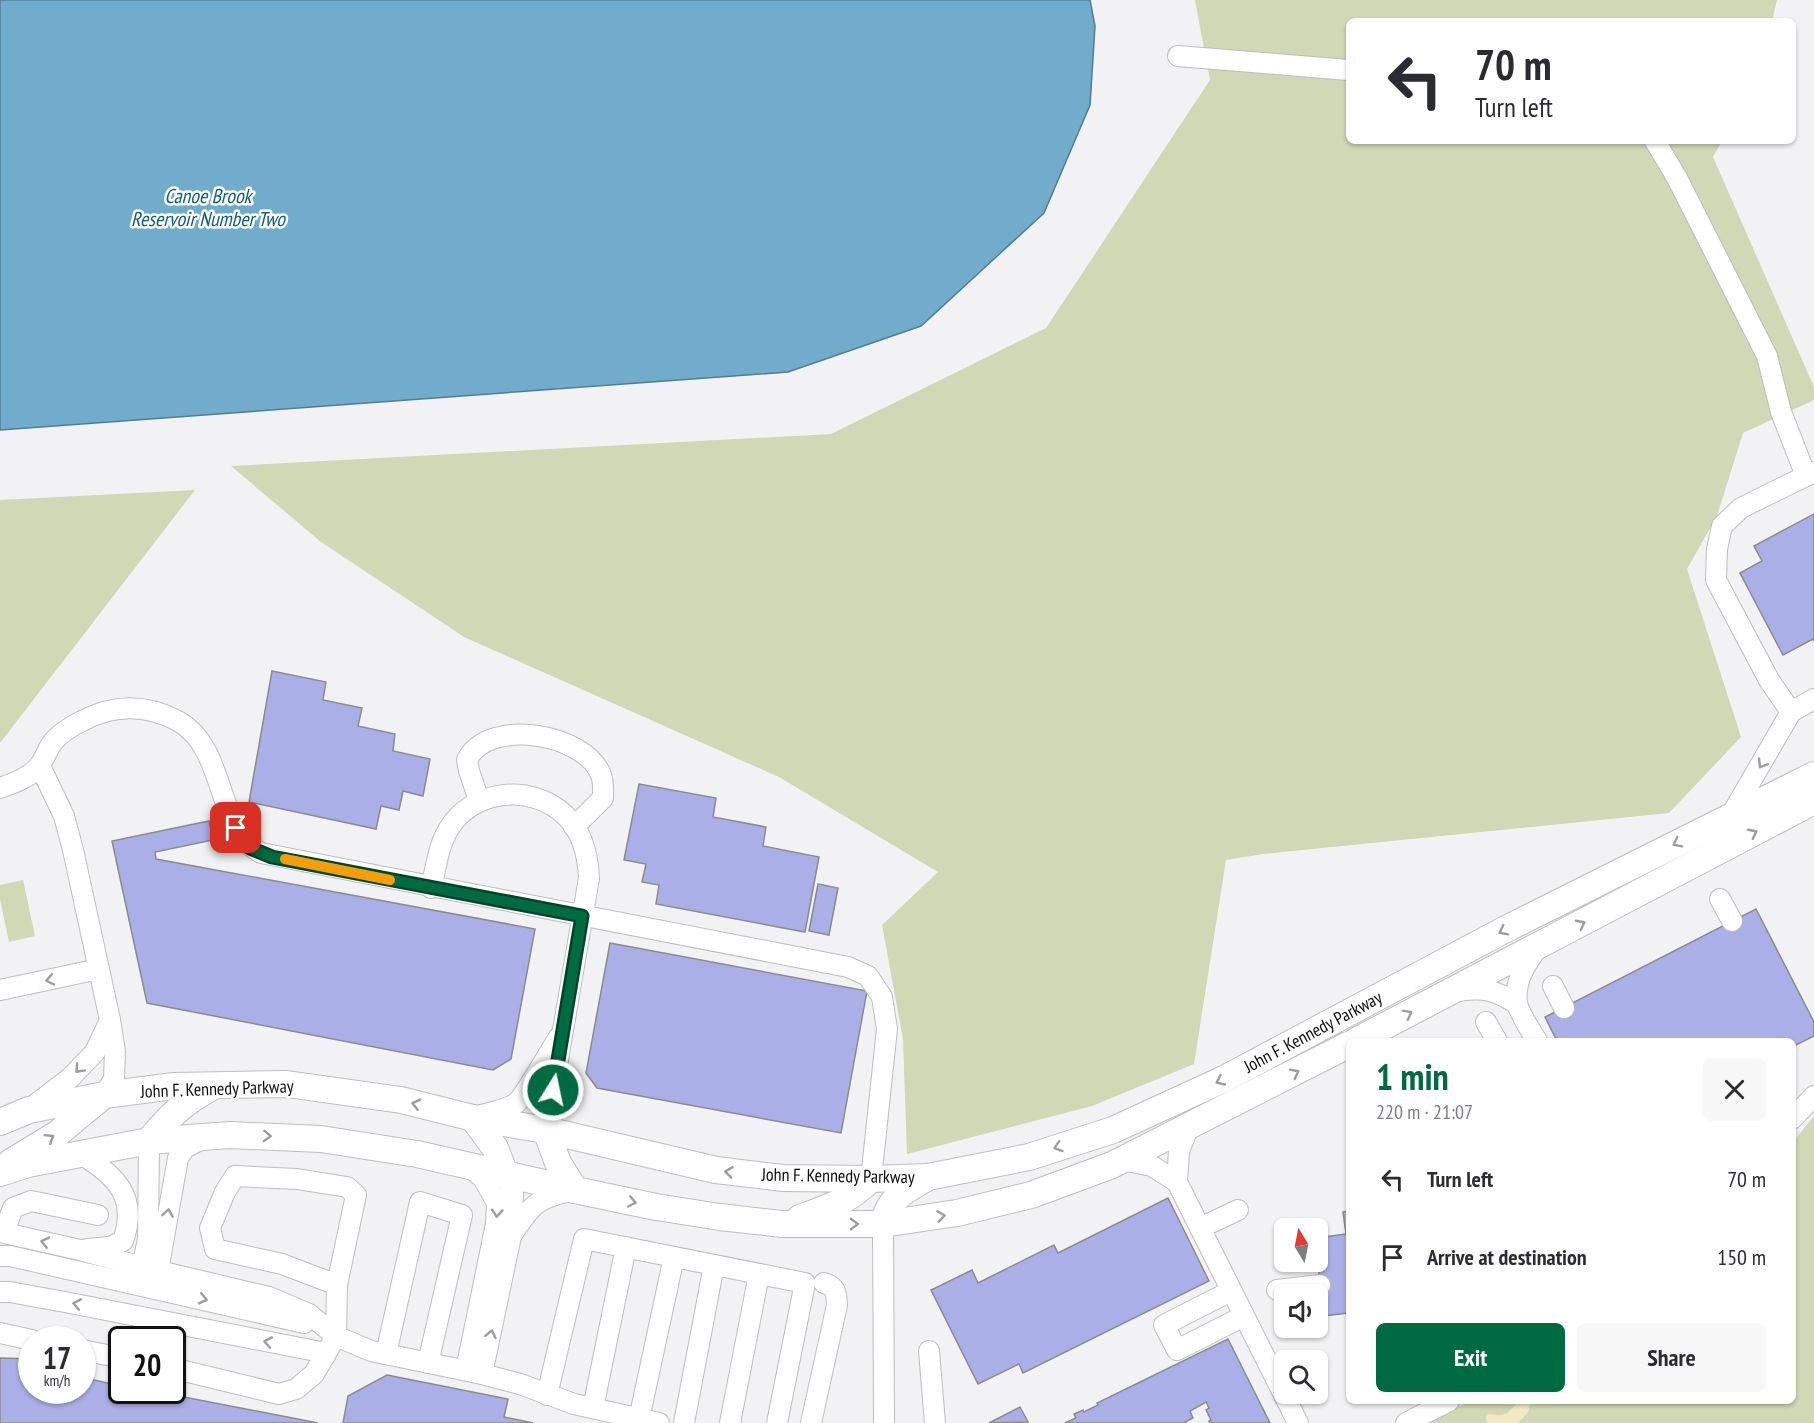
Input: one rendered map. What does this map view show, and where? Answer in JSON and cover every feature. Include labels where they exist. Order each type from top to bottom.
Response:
[{"type":"main road","name":"John F. Kennedy Parkway","points":[[0,1122],[29,1110],[104,1095],[174,1086],[288,1084],[401,1100],[473,1118],[546,1130],[716,1170],[783,1178],[928,1177],[1029,1157],[1113,1130],[1224,1079],[1504,930],[1814,775]]},
{"type":"main road","name":"John F. Kennedy Parkway","points":[[1362,1038],[1814,801]]},
{"type":"main road","name":"John F. Kennedy Parkway","points":[[0,1173],[28,1164],[149,1141],[230,1135],[321,1139],[417,1154],[656,1207],[782,1224],[883,1224],[957,1213],[1031,1195],[1121,1160],[1346,1046]]},
{"type":"main road","points":[[149,1141],[168,1117],[190,1100],[215,1086]]},
{"type":"main road","points":[[0,1168],[57,1134],[104,1095]]},
{"type":"main road","points":[[473,1118],[495,1148],[505,1173]]},
{"type":"main road","points":[[546,1130],[558,1163],[575,1190]]},
{"type":"main road","points":[[883,1224],[886,1212],[896,1197],[928,1177]]},
{"type":"main road","points":[[782,1224],[843,1202],[871,1179]]},
{"type":"street","points":[[1178,56],[1346,70]]},
{"type":"street","points":[[1657,144],[1677,178],[1767,356],[1781,412],[1810,474],[1741,508],[1722,526],[1717,549],[1716,580],[1769,680],[1791,712]]},
{"type":"street","points":[[1730,817],[1791,712],[1814,699]]},
{"type":"street","points":[[0,788],[22,780],[40,766],[52,742],[70,727],[94,714],[117,708],[140,708],[164,714],[184,725],[201,741],[236,828],[250,848],[272,857],[848,967],[868,975],[882,998],[887,1029],[871,1179]]},
{"type":"street","points":[[479,800],[468,771],[467,760],[476,747],[490,739],[509,736],[528,734],[551,739],[580,752],[601,773],[604,784],[603,798],[574,827]]},
{"type":"street","points":[[40,766],[64,816],[110,1020],[115,1051],[114,1079],[104,1095]]},
{"type":"street","points":[[431,888],[440,848],[449,829],[462,813],[479,800],[499,795],[520,795],[538,800],[557,809],[574,827],[588,857],[589,878],[546,1130]]},
{"type":"street","points":[[1720,899],[1732,921]]},
{"type":"street","points":[[1517,1004],[1521,973],[1540,945]]},
{"type":"street","points":[[0,990],[99,969]]},
{"type":"street","points":[[1553,986],[1564,1008]]},
{"type":"street","points":[[1452,991],[1478,988],[1500,993],[1517,1004],[1535,1038]]},
{"type":"street","points":[[29,1110],[70,1078],[95,1052],[110,1020]]},
{"type":"street","points":[[1486,1022],[1495,1038]]},
{"type":"street","points":[[473,1118],[514,1104],[524,1095],[563,1029]]},
{"type":"street","points":[[1796,1115],[1814,1096]]},
{"type":"street","points":[[1189,1126],[1179,1151],[1177,1182],[1298,1423]]},
{"type":"street","points":[[149,1275],[178,1158],[185,1148],[208,1137]]},
{"type":"street","points":[[149,1141],[149,1275]]},
{"type":"street","points":[[80,1250],[110,1247],[123,1240],[129,1224],[125,1198],[114,1178],[82,1155]]},
{"type":"street","points":[[1121,1160],[1152,1166],[1177,1182]]},
{"type":"street","points":[[468,1166],[483,1178],[497,1203],[496,1224],[474,1372]]},
{"type":"street","points":[[474,1372],[511,1236],[513,1193],[505,1173]]},
{"type":"street","points":[[186,1371],[279,1394],[296,1389],[314,1374],[336,1336],[337,1285],[356,1195],[347,1187],[297,1179],[235,1176],[225,1192],[210,1228],[215,1249],[282,1264],[337,1285]]},
{"type":"street","points":[[511,1236],[530,1209],[543,1198],[575,1190]]},
{"type":"street","points":[[98,1215],[31,1202],[12,1208],[2,1232],[80,1250],[149,1275],[302,1323],[317,1320],[336,1336],[371,1351],[474,1372],[520,1384],[547,1395],[593,1408],[659,1423]]},
{"type":"street","points":[[386,1354],[420,1202],[462,1215],[428,1363]]},
{"type":"street","points":[[1200,1228],[1238,1210]]},
{"type":"street","points":[[883,1224],[884,1423]]},
{"type":"street","points":[[547,1395],[584,1239],[805,1283],[777,1423]]},
{"type":"street","points":[[593,1408],[626,1247]]},
{"type":"street","points":[[0,1256],[149,1275]]},
{"type":"street","points":[[639,1419],[674,1257]]},
{"type":"street","points":[[684,1423],[714,1265]]},
{"type":"street","points":[[730,1423],[759,1274]]},
{"type":"street","points":[[811,1423],[837,1305],[836,1290],[831,1285],[824,1284]]},
{"type":"street","points":[[1232,1291],[1164,1325],[1177,1350],[1244,1316]]},
{"type":"street","points":[[0,1292],[70,1302],[316,1350],[325,1356]]},
{"type":"street","points":[[0,1333],[18,1337]]},
{"type":"street","points":[[929,1351],[935,1423]]},
{"type":"street","points":[[1406,1423],[1443,1404]]},
{"type":"green space","points":[[1195,0],[1777,0],[1773,18],[1346,18],[1346,144],[1720,144],[1713,157],[1814,387],[1814,400],[1743,433],[1717,516],[1687,569],[1741,737],[1669,813],[1263,854],[1226,860],[1194,1064],[1092,1106],[907,1154],[903,1039],[882,925],[938,872],[779,777],[464,637],[321,542],[231,466],[831,434],[1046,328],[1210,80]]},
{"type":"green space","points":[[195,490],[0,743],[0,500]]},
{"type":"green space","points":[[23,880],[35,936],[9,942],[0,899],[0,885]]},
{"type":"green space","points":[[1814,1116],[1814,1423],[1428,1423],[1464,1404],[1796,1404],[1796,1138]]},
{"type":"sand","points":[[1517,1404],[1529,1404],[1527,1414],[1517,1423],[1487,1423],[1488,1414],[1507,1413]]},
{"type":"water","name":"Canoe Brook Reservoir Number Two","points":[[0,0],[1090,0],[1095,26],[1090,105],[1044,213],[921,326],[788,372],[0,430]]},
{"type":"building","points":[[1814,514],[1814,641],[1813,639],[1783,655],[1740,573],[1762,561],[1754,546]]},
{"type":"building","points":[[272,671],[326,682],[323,700],[362,708],[358,726],[395,734],[393,751],[430,759],[423,796],[403,791],[399,810],[381,806],[376,829],[249,802]]},
{"type":"building","points":[[639,784],[716,798],[713,817],[766,827],[763,846],[819,857],[805,932],[656,904],[659,885],[642,882],[646,864],[624,860]]},
{"type":"building","points":[[209,821],[213,840],[155,852],[156,859],[535,929],[511,1059],[493,1070],[147,1003],[112,841]]},
{"type":"building","points":[[818,884],[838,888],[829,935],[809,931]]},
{"type":"building","points":[[1756,909],[1814,1022],[1814,1036],[1796,1045],[1796,1038],[1556,1038],[1545,1017]]},
{"type":"building","points":[[610,943],[867,991],[841,1133],[597,1088],[586,1073]]},
{"type":"building","points":[[1168,1198],[1209,1281],[1023,1373],[1019,1364],[978,1384],[931,1290],[972,1270],[978,1283],[1054,1245],[1058,1253]]},
{"type":"building","points":[[1346,1211],[1346,1234],[1343,1212]]},
{"type":"building","points":[[1346,1234],[1346,1313],[1328,1316],[1328,1284],[1320,1284],[1319,1272],[1328,1272],[1328,1236]]},
{"type":"building","points":[[1228,1339],[1270,1423],[1210,1423],[1211,1420],[1206,1410],[1209,1408],[1206,1402],[1190,1411],[1193,1418],[1186,1423],[1065,1423],[1076,1418],[1074,1414],[1083,1410],[1084,1412],[1098,1405],[1097,1403]]},
{"type":"building","points":[[0,1358],[18,1359],[18,1404],[96,1404],[96,1380],[108,1383],[108,1404],[186,1404],[186,1397],[318,1423],[0,1423]]},
{"type":"building","points":[[387,1375],[508,1399],[504,1417],[533,1423],[343,1423],[348,1396]]},
{"type":"building","points":[[1020,1407],[1028,1422],[989,1423]]},
{"type":"slow traffic","points":[[285,859],[390,880]]},
{"type":"route","points":[[236,828],[250,848],[272,857],[582,916],[553,1090]]}]
